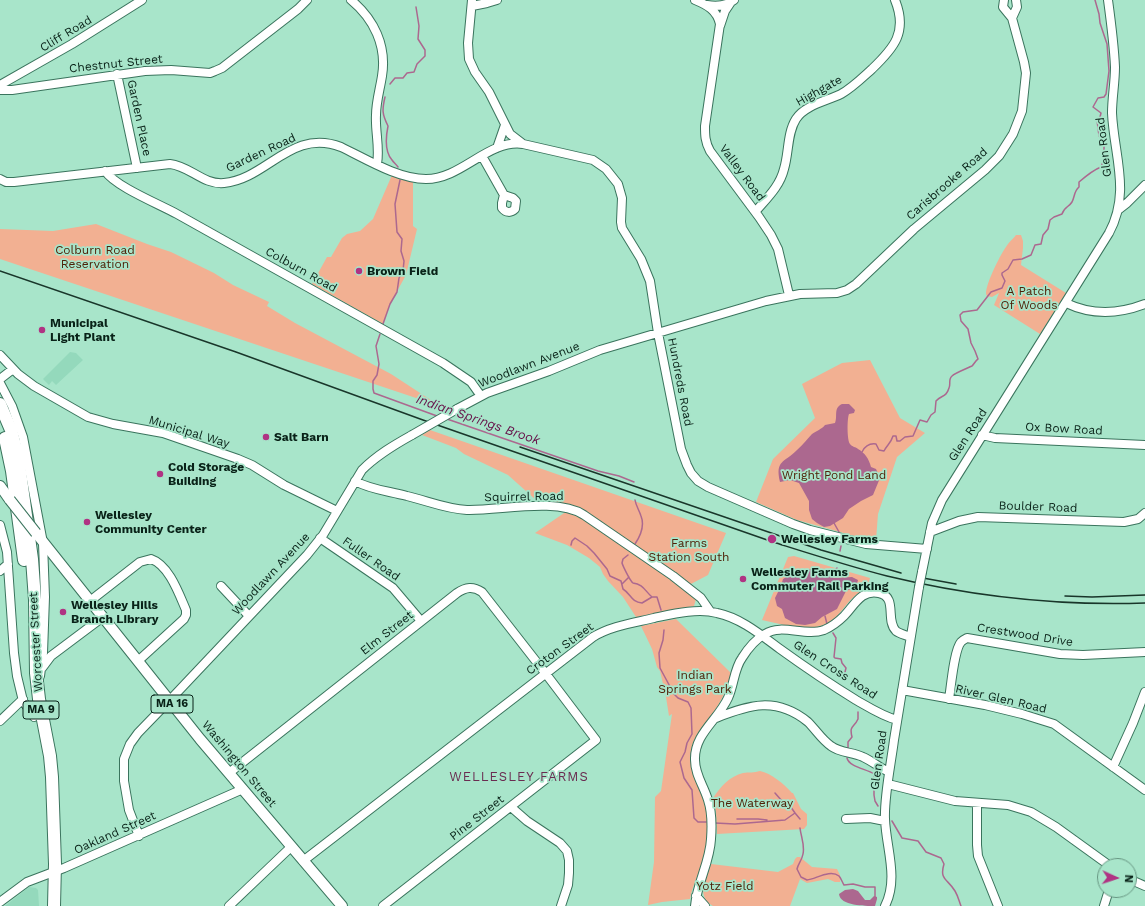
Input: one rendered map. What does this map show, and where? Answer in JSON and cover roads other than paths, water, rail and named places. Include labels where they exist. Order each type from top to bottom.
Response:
[{"type":"highway","name":"Worcester Street","points":[[0,404],[15,445],[24,495],[34,585],[35,657],[38,686],[51,767],[51,873],[46,906]]},
{"type":"highway","name":"Worcester Street","points":[[0,425],[10,462],[24,563],[27,666],[43,776],[51,873],[55,890],[55,906]]},
{"type":"main road","name":"Washington Street","points":[[0,486],[43,543],[169,701],[340,905]]},
{"type":"street","name":"Cliff Road","points":[[0,85],[72,44],[142,0]]},
{"type":"street","name":"Chestnut Street","points":[[0,90],[12,90],[117,74],[155,70],[206,73],[215,71],[227,64],[298,9],[307,0]]},
{"type":"street","points":[[351,0],[370,20],[378,37],[382,52],[382,72],[376,114],[378,153],[377,164]]},
{"type":"street","points":[[497,0],[487,4],[472,3],[468,43],[469,59],[475,72],[489,92],[505,125],[512,136],[523,144]]},
{"type":"street","points":[[695,0],[711,8],[716,14],[720,28]]},
{"type":"street","name":"Highgate","points":[[756,211],[773,191],[781,178],[786,163],[789,141],[797,118],[808,108],[850,88],[892,49],[897,38],[899,26],[898,13],[894,0]]},
{"type":"street","name":"Carisbrooke Road","points":[[789,295],[807,293],[837,293],[851,287],[863,278],[914,229],[981,174],[999,156],[1016,128],[1022,111],[1025,86],[1025,66],[1012,18],[1003,7],[1004,0]]},
{"type":"street","name":"Carisbrooke Road","points":[[1012,18],[1018,5],[1016,0]]},
{"type":"street","name":"Glen Road","points":[[885,906],[890,894],[891,874],[885,821],[889,772],[910,637],[934,518],[942,500],[1109,233],[1118,210],[1121,187],[1112,116],[1114,60],[1108,0]]},
{"type":"street","points":[[706,5],[721,6],[733,1]]},
{"type":"street","name":"Valley Road","points":[[733,1],[724,14],[720,28],[705,126],[705,139],[710,151],[756,211],[775,242],[789,295]]},
{"type":"street","name":"Garden Place","points":[[117,74],[137,168]]},
{"type":"street","points":[[497,148],[505,125]]},
{"type":"street","name":"Garden Road","points":[[0,179],[6,182],[14,182],[163,164],[176,165],[186,168],[210,182],[224,183],[242,178],[292,150],[306,145],[320,143],[341,147],[404,175],[432,179],[449,174],[497,148],[509,144],[523,144]]},
{"type":"street","name":"Hundreds Road","points":[[523,144],[590,159],[603,167],[614,178],[619,186],[622,198],[622,228],[640,256],[649,277],[658,333],[681,449],[688,468],[700,482],[708,487],[810,530],[866,544],[927,549]]},
{"type":"street","points":[[482,156],[504,195]]},
{"type":"street","name":"Colburn Road","points":[[105,171],[112,178],[134,192],[177,214],[443,363],[470,382],[481,396]]},
{"type":"street","points":[[1118,210],[1128,204],[1145,185]]},
{"type":"street","name":"Woodlawn Avenue","points":[[139,836],[124,788],[123,775],[124,759],[127,749],[135,736],[303,560],[320,538],[362,470],[370,462],[412,435],[481,396],[600,350],[789,295]]},
{"type":"street","points":[[1066,303],[1082,310],[1097,312],[1123,310],[1145,304]]},
{"type":"street","name":"Municipal Way","points":[[0,355],[13,369],[34,386],[88,417],[113,424],[163,433],[238,459],[252,465],[284,485],[337,511]]},
{"type":"street","points":[[0,379],[13,369]]},
{"type":"street","points":[[0,383],[12,406],[23,437],[43,543],[43,658],[38,686]]},
{"type":"street","name":"Ox Bow Road","points":[[982,435],[995,438],[1145,445]]},
{"type":"street","name":"Squirrel Road","points":[[355,481],[369,488],[406,496],[453,509],[486,510],[517,507],[555,506],[576,510],[673,576],[701,598],[710,611]]},
{"type":"street","name":"Boulder Road","points":[[930,532],[954,522],[978,517],[1124,522],[1133,521],[1144,516]]},
{"type":"street","points":[[0,525],[6,546],[17,676],[23,700],[34,717]]},
{"type":"street","name":"Fuller Road","points":[[320,538],[393,588],[421,621]]},
{"type":"street","points":[[90,601],[140,562],[151,559],[162,564],[175,586],[186,610],[186,615],[184,619],[138,661]]},
{"type":"street","points":[[0,571],[8,564]]},
{"type":"street","points":[[221,586],[249,616]]},
{"type":"street","name":"Elm Street","points":[[229,773],[421,621],[464,589],[470,587],[476,588],[482,592],[546,674]]},
{"type":"street","points":[[695,906],[696,896],[709,855],[712,829],[709,804],[696,771],[695,756],[700,738],[727,700],[740,659],[762,636],[769,632],[776,630],[810,632],[824,630],[843,617],[861,596],[874,592],[887,596],[894,627],[899,632],[910,637]]},
{"type":"street","name":"Croton Street","points":[[303,861],[593,637],[608,630],[665,616],[700,611],[710,611],[734,619],[762,636]]},
{"type":"street","points":[[41,672],[51,656],[103,617]]},
{"type":"street","points":[[44,624],[47,647],[51,656]]},
{"type":"street","name":"Glen Cross Road","points":[[762,636],[827,683],[880,714],[897,720]]},
{"type":"street","name":"Crestwood Drive","points":[[949,698],[959,647],[961,642],[967,638],[1060,654],[1083,655],[1145,652]]},
{"type":"street","name":"Pine Street","points":[[383,906],[596,740],[546,674]]},
{"type":"street","name":"River Glen Road","points":[[902,690],[949,698],[1022,714],[1054,724],[1145,790]]},
{"type":"street","points":[[1113,767],[1145,692]]},
{"type":"street","points":[[0,721],[23,700]]},
{"type":"street","points":[[727,700],[738,709]]},
{"type":"street","points":[[715,718],[748,706],[763,705],[788,710],[806,721],[832,747],[862,756],[889,772]]},
{"type":"street","points":[[888,784],[944,799],[1008,805],[1031,812],[1056,827],[1099,858]]},
{"type":"street","name":"Oakland Street","points":[[0,902],[24,884],[139,836],[242,789]]},
{"type":"street","points":[[977,803],[978,856],[998,906]]},
{"type":"street","points":[[511,807],[524,819],[560,843],[566,851],[569,863],[569,877],[561,906]]},
{"type":"street","points":[[870,818],[885,810]]},
{"type":"street","points":[[846,819],[870,818],[885,821]]},
{"type":"street","points":[[229,906],[292,847]]},
{"type":"street","points":[[696,896],[705,906]]},
{"type":"waterway","points":[[862,452],[864,448],[871,444],[876,444],[879,450],[884,451],[893,436],[896,436],[897,441],[900,441],[905,437],[913,436],[920,420],[927,422],[931,415],[935,412],[936,401],[948,391],[951,377],[956,373],[972,366],[978,359],[971,343],[968,329],[961,321],[960,315],[963,312],[977,310],[991,292],[1002,288],[1005,281],[1002,273],[1008,269],[1013,260],[1022,259],[1031,255],[1035,245],[1041,244],[1043,235],[1048,229],[1050,220],[1062,214],[1072,202],[1075,192],[1079,187],[1079,182],[1092,171],[1101,167],[1103,162],[1108,159],[1104,151],[1104,142],[1099,136],[1097,120],[1101,113],[1093,107],[1098,98],[1104,97],[1106,94],[1109,71],[1107,44],[1100,23],[1095,0]]},
{"type":"waterway","name":"Indian Springs Brook","points":[[390,84],[395,78],[403,78],[407,73],[414,72],[417,64],[425,56],[425,50],[418,39],[419,26],[416,7]]},
{"type":"waterway","name":"Indian Springs Brook","points":[[385,97],[383,112],[388,126],[386,139],[387,148],[389,156],[398,167]]},
{"type":"waterway","name":"Indian Springs Brook","points":[[383,324],[390,304],[397,292],[399,278],[403,271],[404,261],[401,251],[402,239],[397,232],[395,204],[400,180]]},
{"type":"waterway","name":"Indian Springs Brook","points":[[380,334],[376,346],[379,364],[377,375],[373,381],[374,393],[437,416]]},
{"type":"waterway","name":"Indian Springs Brook","points":[[447,419],[634,482]]},
{"type":"waterway","name":"Indian Springs Brook","points":[[635,500],[643,523],[641,534],[635,544]]},
{"type":"waterway","points":[[834,523],[839,532]]},
{"type":"waterway","points":[[571,545],[575,538],[587,546],[607,569],[610,576],[621,581],[623,589],[636,601],[642,603],[652,597]]},
{"type":"waterway","points":[[840,551],[841,546]]},
{"type":"waterway","name":"Indian Springs Brook","points":[[628,555],[623,559],[622,563],[630,579],[633,583],[642,586],[652,597],[657,597],[661,610]]},
{"type":"waterway","points":[[830,576],[837,568]]},
{"type":"waterway","points":[[622,584],[629,577]]},
{"type":"waterway","points":[[825,616],[827,624]]},
{"type":"waterway","name":"Indian Springs Brook","points":[[664,630],[659,653],[660,668],[674,694],[678,698],[688,702],[691,708],[692,734],[680,762],[684,778],[692,790],[694,818],[698,822],[706,822]]},
{"type":"waterway","points":[[833,633],[836,638],[834,657],[841,659],[846,668],[844,676],[845,679]]},
{"type":"waterway","points":[[848,748],[848,742],[852,737],[852,728],[858,719],[858,712]]},
{"type":"waterway","points":[[847,758],[851,764],[874,774],[874,795],[878,806]]},
{"type":"waterway","points":[[775,793],[782,801],[788,803],[795,813]]},
{"type":"waterway","name":"Indian Springs Brook","points":[[715,823],[735,824],[785,820],[795,813],[800,819]]},
{"type":"waterway","name":"Indian Springs Brook","points":[[737,819],[767,820]]},
{"type":"waterway","points":[[892,821],[902,838],[918,841],[926,852],[941,858],[944,864],[943,876],[955,891],[961,906]]},
{"type":"waterway","name":"Indian Springs Brook","points":[[800,828],[803,851],[797,869],[801,877],[807,880],[827,874],[835,874],[840,877],[844,885],[853,884],[865,887],[875,887],[875,897]]},
{"type":"railway","points":[[0,271],[236,352],[423,420],[773,542],[830,560],[918,583],[982,594],[1080,603],[1145,603]]},
{"type":"railway","points":[[520,447],[821,550],[901,573]]},
{"type":"railway","points":[[923,578],[956,584]]},
{"type":"railway","points":[[1065,596],[1092,597],[1145,595]]},
{"type":"place","name":"Brown Field","points":[[359,271]]},
{"type":"place","name":"Municipal Light Plant","points":[[42,330]]},
{"type":"place","name":"Salt Barn","points":[[266,437]]},
{"type":"place","name":"Cold Storage Building","points":[[160,474]]},
{"type":"place","name":"Wellesley Community Center","points":[[87,522]]},
{"type":"place","name":"Wellesley Farms","points":[[772,539]]},
{"type":"place","name":"Wellesley Farms Commuter Rail Parking","points":[[743,579]]},
{"type":"place","name":"Wellesley Hills Branch Library","points":[[63,612]]},
{"type":"district","name":"WELLESLEY FARMS","points":[[519,777]]},
{"type":"park label","name":"Colburn Road Reservation","points":[[95,257]]},
{"type":"park label","name":"A Patch Of Woods","points":[[1029,298]]},
{"type":"park label","name":"Wright Pond Land","points":[[834,475]]},
{"type":"park label","name":"Farms Station South","points":[[689,550]]},
{"type":"park label","name":"Indian Springs Park","points":[[695,682]]},
{"type":"park label","name":"The Waterway","points":[[752,803]]},
{"type":"park label","name":"Yotz Field","points":[[725,886]]}]
